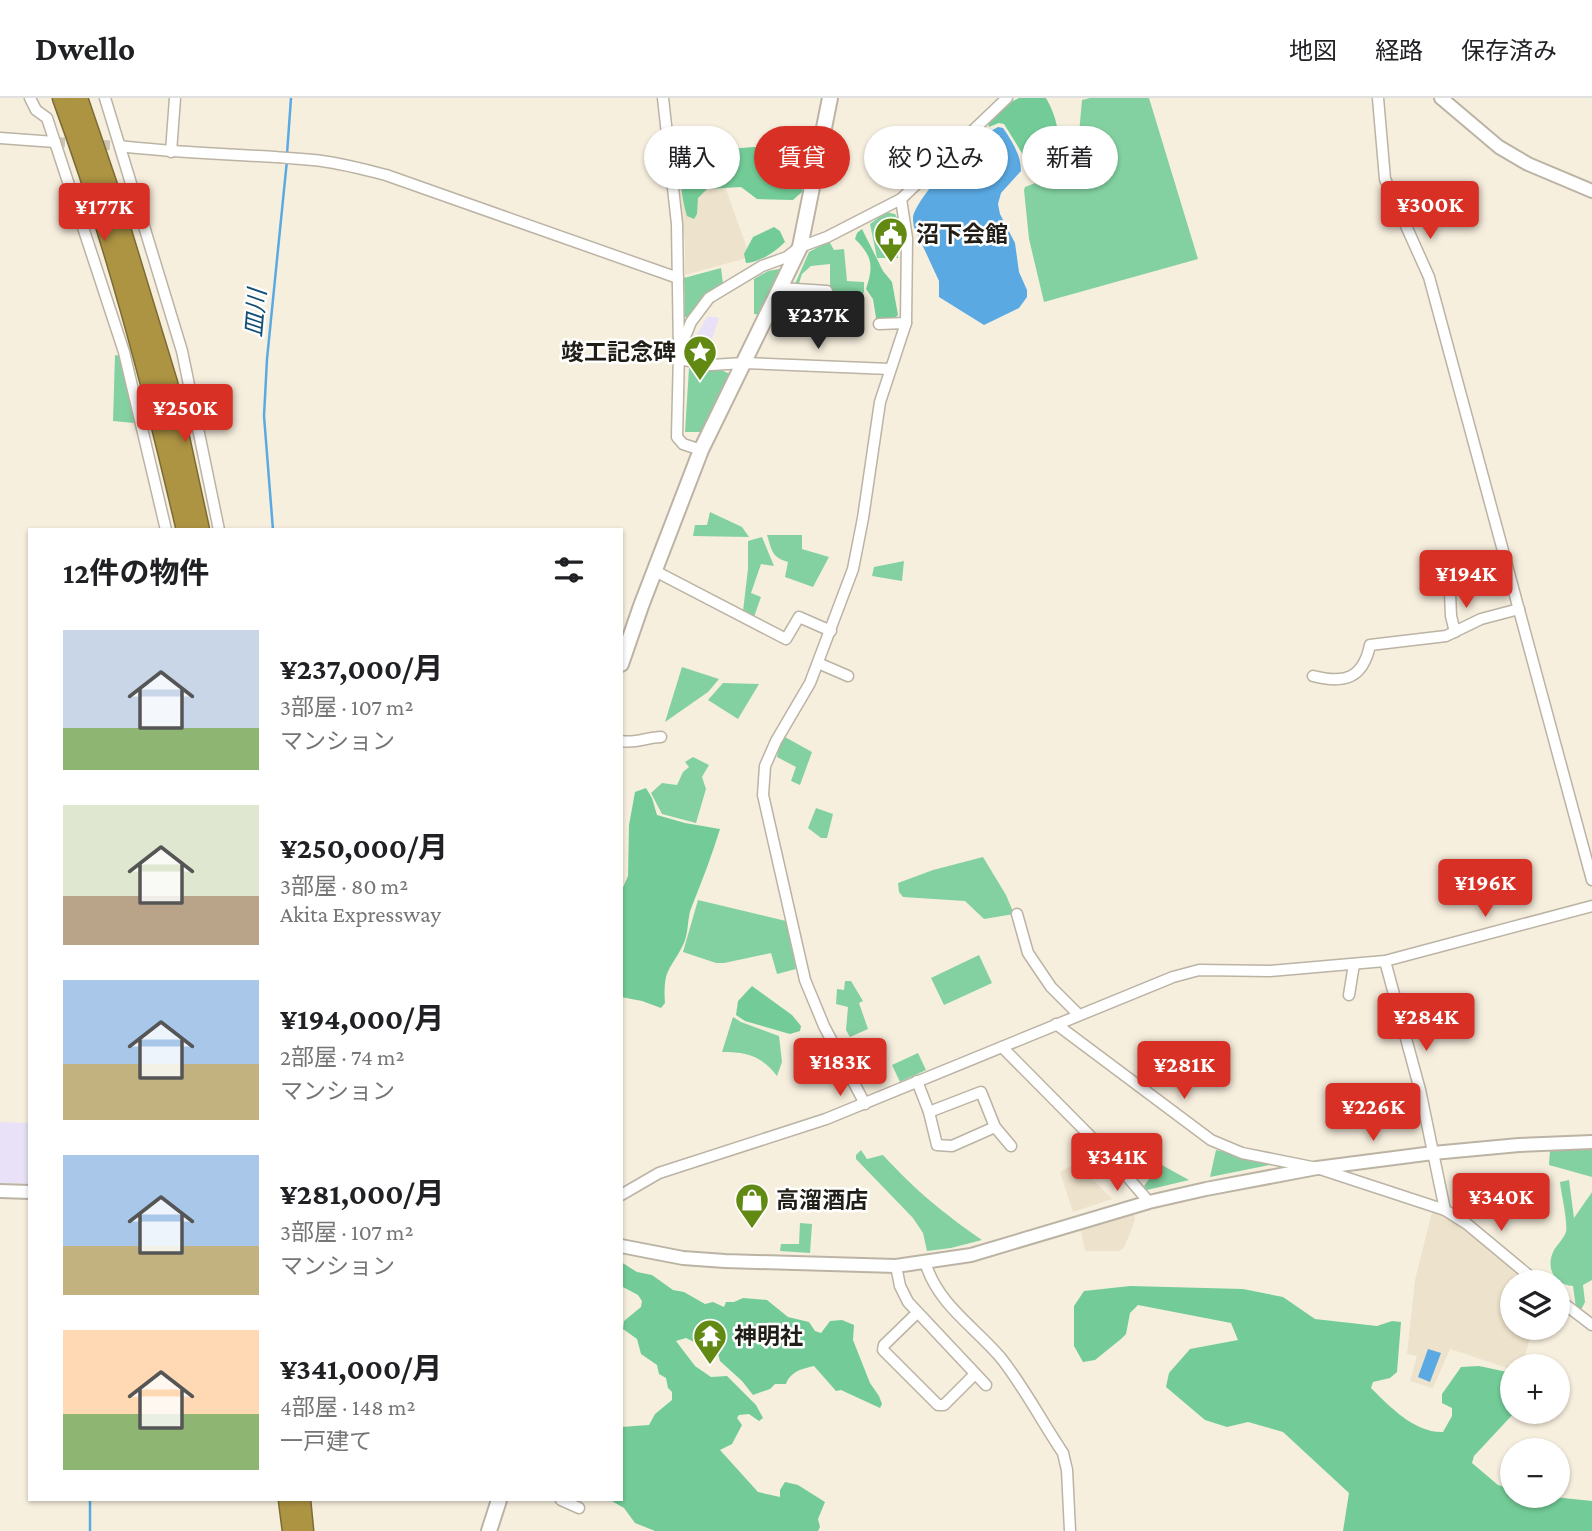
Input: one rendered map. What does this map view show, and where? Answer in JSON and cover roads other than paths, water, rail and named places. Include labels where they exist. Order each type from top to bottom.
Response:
[{"type":"highway","points":[[54,98],[74,132]]},
{"type":"highway","points":[[62,98],[131,310],[186,528]]},
{"type":"highway","points":[[78,98],[109,189],[168,383],[200,528]]},
{"type":"highway","points":[[288,1501],[292,1531]]},
{"type":"highway","points":[[301,1501],[304,1531]]},
{"type":"main road","points":[[623,659],[702,450],[800,247],[831,98]]},
{"type":"main road","points":[[489,1531],[499,1501]]},
{"type":"street","points":[[30,98],[36,110],[47,118],[124,352],[166,528]]},
{"type":"street","points":[[105,98],[182,351],[219,528]]},
{"type":"street","points":[[171,152],[175,98]]},
{"type":"street","points":[[663,98],[677,224],[677,437],[683,444],[702,450]]},
{"type":"street","points":[[679,356],[691,322],[709,298],[762,266],[787,257],[800,247],[827,237],[901,199],[1007,98]]},
{"type":"street","points":[[1378,98],[1385,180],[1429,277],[1592,880]]},
{"type":"street","points":[[1441,98],[1499,147],[1528,164],[1592,191]]},
{"type":"street","points":[[0,138],[55,142]]},
{"type":"street","points":[[120,146],[171,152],[314,160],[386,175],[678,278]]},
{"type":"street","points":[[865,1104],[824,1026],[804,980],[763,796],[765,766],[818,663],[853,569],[866,501],[875,425],[906,323],[907,238],[901,199]]},
{"type":"street","points":[[780,288],[827,291]]},
{"type":"street","points":[[879,324],[906,323]]},
{"type":"street","points":[[679,356],[711,365],[744,363],[890,369]]},
{"type":"street","points":[[655,571],[786,639],[799,617],[831,631]]},
{"type":"street","points":[[1450,593],[1455,632]]},
{"type":"street","points":[[1313,676],[1331,681],[1342,680],[1356,673],[1367,659],[1370,645],[1446,636],[1482,619],[1519,609]]},
{"type":"street","points":[[818,663],[848,676]]},
{"type":"street","points":[[623,741],[639,742],[650,737],[661,737]]},
{"type":"street","points":[[623,1194],[659,1173],[739,1149],[865,1104],[1172,977],[1199,970],[1270,971],[1385,961],[1592,906]]},
{"type":"street","points":[[1017,914],[1028,953],[1051,987],[1079,1015]]},
{"type":"street","points":[[1385,961],[1407,1039],[1444,1210]]},
{"type":"street","points":[[1349,995],[1354,964]]},
{"type":"street","points":[[1056,1024],[1211,1140],[1242,1153],[1317,1168],[1444,1210],[1467,1224],[1522,1270]]},
{"type":"street","points":[[1002,1047],[1107,1153],[1149,1202]]},
{"type":"street","points":[[917,1081],[929,1112],[937,1145],[952,1146],[995,1127]]},
{"type":"street","points":[[929,1112],[981,1092],[995,1127],[1011,1146]]},
{"type":"street","points":[[623,1246],[683,1258],[896,1266],[971,1255],[1149,1202],[1317,1168],[1519,1144],[1592,1142]]},
{"type":"street","points":[[0,1191],[28,1192]]},
{"type":"street","points":[[925,1262],[929,1273],[957,1315],[1001,1358],[1063,1452],[1067,1470],[1070,1531]]},
{"type":"street","points":[[896,1266],[900,1286],[908,1302],[986,1385]]},
{"type":"street","points":[[1570,1308],[1592,1325]]},
{"type":"street","points":[[917,1313],[884,1345],[883,1350],[938,1405],[944,1405],[975,1374]]},
{"type":"street","points":[[563,1501],[579,1508]]},
{"type":"water","points":[[1008,135],[1018,154],[1021,171],[1008,185]]},
{"type":"water","points":[[930,189],[1005,189],[998,204],[1000,214],[1015,243],[1019,272],[1027,290],[1027,297],[1019,308],[984,325],[939,297],[939,281],[914,227],[914,213]]},
{"type":"water","points":[[1428,1349],[1441,1353],[1430,1382],[1418,1377]]},
{"type":"waterway","name":"皿川","points":[[287,154],[291,98]]},
{"type":"waterway","name":"皿川","points":[[273,528],[264,416],[267,359],[287,160]]},
{"type":"waterway","name":"皿川","points":[[90,1501],[90,1531]]},
{"type":"tunnel","points":[[55,142],[120,146]]},
{"type":"place","name":"沼下会館","points":[[891,264]]},
{"type":"place","name":"竣工記念碑","points":[[700,382]]},
{"type":"place","name":"高溜酒店","points":[[752,1230]]},
{"type":"place","name":"神明社","points":[[710,1366]]}]
